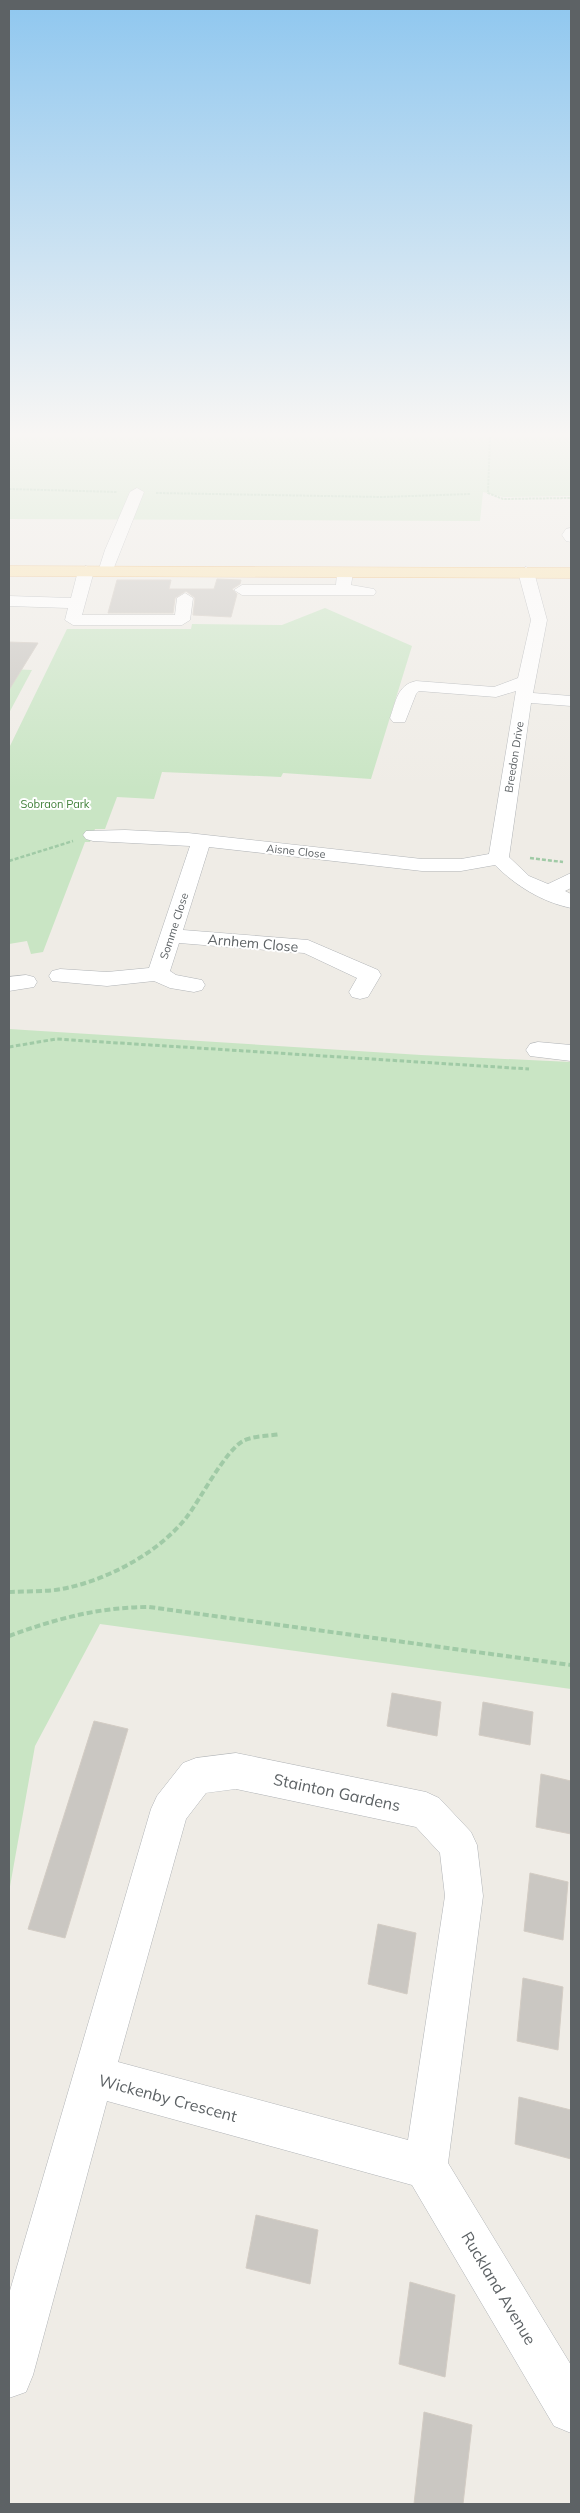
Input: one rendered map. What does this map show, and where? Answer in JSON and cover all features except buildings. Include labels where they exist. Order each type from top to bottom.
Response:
[{"type":"main road","points":[[9,571],[106,572],[344,581],[526,572],[571,573]]},
{"type":"street","points":[[106,572],[110,554]]},
{"type":"street","points":[[86,572],[73,620],[182,620],[185,598]]},
{"type":"street","name":"Breedon Drive","points":[[499,856],[525,689],[538,620],[526,572]]},
{"type":"street","points":[[242,590],[310,592],[344,581],[368,592]]},
{"type":"street","points":[[9,601],[78,603]]},
{"type":"street","points":[[411,670],[525,689],[571,701]]},
{"type":"street","points":[[399,718],[408,691],[416,686],[496,692],[525,689]]},
{"type":"street","name":"Aisne Close","points":[[93,835],[158,835],[201,842],[427,866],[482,863],[499,856]]},
{"type":"street","name":"Somme Close","points":[[194,985],[170,981],[158,974],[201,842]]},
{"type":"street","points":[[499,856],[522,880],[547,893],[571,902]]},
{"type":"street","points":[[547,893],[571,880]]},
{"type":"street","name":"Arnhem Close","points":[[170,936],[308,947],[370,975],[360,992]]},
{"type":"street","points":[[60,976],[107,979],[158,974]]},
{"type":"street","points":[[535,1060],[571,1053]]},
{"type":"street","name":"Stainton Gardens","points":[[93,2076],[170,1809],[196,1776],[236,1771],[426,1811],[458,1845],[464,1896],[426,2167]]},
{"type":"street","name":"Wickenby Crescent","points":[[9,2375],[93,2076],[426,2167]]},
{"type":"street","name":"Ruckland Avenue","points":[[426,2167],[571,2409]]},
{"type":"path","points":[[9,861],[93,835]]},
{"type":"path","points":[[499,856],[571,863]]},
{"type":"path","points":[[9,1047],[56,1040],[535,1060]]},
{"type":"path","points":[[9,1592],[62,1589],[90,1581],[128,1565],[155,1547],[185,1519],[232,1451],[243,1441],[280,1434]]},
{"type":"path","points":[[9,1636],[65,1615],[83,1611],[117,1606],[149,1607],[571,1665]]},
{"type":"green space","name":"Sobraon Park","points":[[325,608],[412,646],[371,779],[283,773],[281,777],[162,772],[154,799],[117,797],[105,829],[95,829],[90,842],[85,842],[43,952],[31,954],[27,941],[9,944],[9,748],[67,629],[191,629],[192,624],[282,625]]},
{"type":"green space","points":[[9,669],[32,670],[9,713]]},
{"type":"green space","points":[[9,1029],[421,1055],[571,1062],[571,1689],[100,1624],[35,1746],[9,1892]]}]
